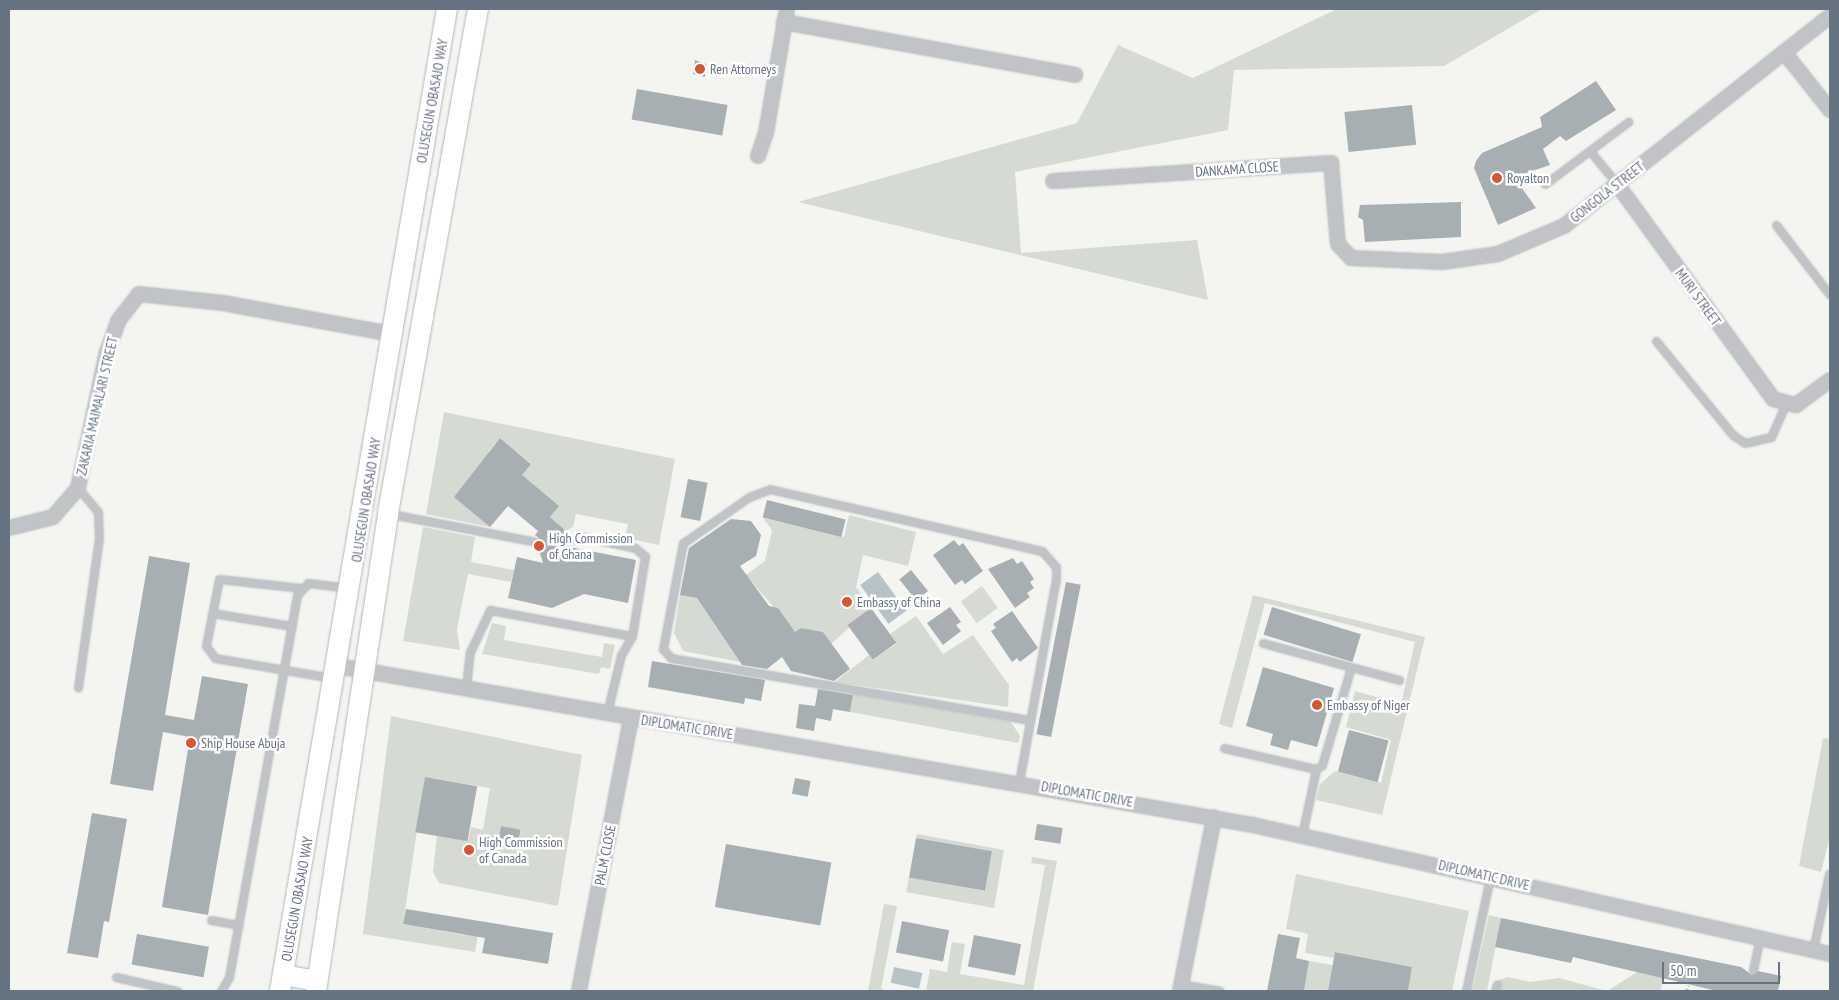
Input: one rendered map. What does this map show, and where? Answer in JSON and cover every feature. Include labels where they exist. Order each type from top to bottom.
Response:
[{"type":"main road","name":"OLUSEGUN OBASAJO WAY","points":[[282,983],[352,589],[392,334],[447,9]]},
{"type":"main road","name":"OLUSEGUN OBASAJO WAY","points":[[317,986],[388,513],[478,9]]},
{"type":"main road","points":[[374,445],[399,451]]},
{"type":"main road","points":[[282,983],[317,986]]},
{"type":"street","points":[[758,156],[766,133],[786,15],[1075,75]]},
{"type":"street","name":"GONGOLA STREET","points":[[1344,252],[1369,263],[1442,262],[1498,254],[1564,226],[1830,16]]},
{"type":"street","points":[[1784,52],[1830,110]]},
{"type":"street","name":"DANKAMA CLOSE","points":[[1053,181],[1331,163],[1338,244],[1344,252]]},
{"type":"street","name":"MURI STREET","points":[[1617,184],[1764,388],[1785,406]]},
{"type":"street","name":"ZAKARIA MAIMALARI STREET","points":[[9,528],[53,517],[78,488],[107,352],[118,321],[139,294],[223,303],[392,334]]},
{"type":"street","points":[[1785,406],[1807,400],[1830,380]]},
{"type":"street","name":"DIPLOMATIC DRIVE","points":[[336,672],[364,671],[1214,817],[1302,835],[1830,954]]},
{"type":"street","name":"PALM CLOSE","points":[[579,991],[631,718]]},
{"type":"street","points":[[1180,988],[1214,817]]},
{"type":"lane","points":[[1545,184],[1628,122]]},
{"type":"lane","points":[[1590,151],[1617,184]]},
{"type":"lane","points":[[1776,225],[1830,295]]},
{"type":"lane","points":[[1656,341],[1733,435],[1745,443],[1771,437],[1785,406]]},
{"type":"lane","points":[[78,488],[98,512],[99,538],[78,688]]},
{"type":"lane","points":[[1019,782],[1056,579],[1050,559],[1033,546],[770,490],[749,496],[682,543],[663,648],[671,658],[1030,720]]},
{"type":"lane","points":[[388,513],[537,542]]},
{"type":"lane","points":[[559,546],[580,536],[635,548],[645,556],[632,636],[621,655],[607,714]]},
{"type":"lane","points":[[336,672],[285,669],[210,654],[206,646],[212,613],[219,578],[301,588],[320,583],[352,589]]},
{"type":"lane","points":[[221,991],[229,977],[292,626],[301,588]]},
{"type":"lane","points":[[466,688],[470,652],[490,610],[632,636]]},
{"type":"lane","points":[[212,613],[292,626]]},
{"type":"lane","points":[[1263,643],[1399,680]]},
{"type":"lane","points":[[1302,835],[1316,769],[1327,758],[1351,667]]},
{"type":"lane","points":[[1224,748],[1316,769]]},
{"type":"lane","points":[[1813,950],[1829,874]]},
{"type":"lane","points":[[1466,991],[1490,877]]},
{"type":"lane","points":[[210,920],[239,925]]},
{"type":"lane","points":[[1753,970],[1760,938]]},
{"type":"lane","points":[[116,977],[177,991]]},
{"type":"lane","points":[[1180,988],[1220,991]]},
{"type":"path","points":[[1686,991],[1688,985]]},
{"type":"shaded area","points":[[1337,9],[1542,9],[1444,66],[1234,70],[1228,130],[1015,172],[1021,253],[1197,240],[1208,300],[798,202],[1077,123],[1118,45],[1193,78]]},
{"type":"shaded area","points":[[444,412],[675,459],[659,545],[625,538],[628,524],[576,514],[573,527],[566,531],[550,517],[558,506],[455,497],[490,527],[426,514]],"holes":[[[500,438],[531,463],[519,478],[488,452]]]},
{"type":"shaded area","points":[[849,515],[916,532],[908,566],[863,555],[856,587],[871,608],[831,644],[823,632],[801,628],[795,632],[746,575],[765,561],[772,530],[763,518],[844,537]]},
{"type":"shaded area","points":[[423,527],[475,537],[471,562],[514,570],[511,582],[468,574],[457,629],[460,650],[403,641]]},
{"type":"shaded area","points":[[878,572],[906,611],[888,624],[860,585]]},
{"type":"shaded area","points":[[982,586],[998,608],[977,623],[961,601]]},
{"type":"shaded area","points":[[680,595],[697,598],[740,662],[683,651],[674,633]]},
{"type":"shaded area","points":[[1253,595],[1425,637],[1382,815],[1316,800],[1320,784],[1335,771],[1381,783],[1391,740],[1346,727],[1355,691],[1401,704],[1415,642],[1265,603],[1232,728],[1219,724]]},
{"type":"shaded area","points":[[916,616],[943,654],[973,635],[1009,685],[1008,707],[835,682],[869,655],[873,660],[896,644],[890,634]]},
{"type":"shaded area","points":[[492,623],[506,626],[504,640],[602,657],[604,643],[615,645],[610,669],[601,667],[599,674],[482,654]]},
{"type":"shaded area","points":[[853,694],[1011,722],[1020,736],[1018,743],[850,712]]},
{"type":"shaded area","points":[[391,716],[582,755],[558,906],[439,883],[433,872],[437,836],[468,841],[471,827],[483,830],[490,788],[425,777],[403,924],[464,935],[480,922],[475,952],[363,934]],"holes":[[[501,826],[521,830],[517,849],[498,846]]]},
{"type":"shaded area","points":[[1823,738],[1830,739],[1830,836],[1821,872],[1799,866]]},
{"type":"shaded area","points":[[917,834],[1004,850],[994,908],[906,892],[909,877],[984,891],[991,852],[916,838]]},
{"type":"shaded area","points":[[1032,857],[1057,861],[1033,991],[926,991],[930,969],[947,972],[952,942],[965,944],[960,974],[1024,985],[1045,865],[1031,863]]},
{"type":"shaded area","points":[[1296,874],[1469,911],[1452,991],[1408,991],[1412,967],[1336,952],[1334,958],[1305,953],[1308,934],[1286,929]]},
{"type":"shaded area","points":[[884,904],[897,906],[881,989],[891,991],[868,991]]},
{"type":"shaded area","points":[[1489,915],[1501,918],[1487,991],[1472,991]]},
{"type":"shaded area","points":[[1309,961],[1333,965],[1328,991],[1304,991]]},
{"type":"shaded area","points":[[894,967],[922,973],[919,989],[891,983]]},
{"type":"shaded area","points":[[1639,971],[1664,977],[1660,991],[1607,991]]},
{"type":"shaded area","points":[[1508,977],[1530,982],[1559,978],[1607,991],[1497,991],[1499,980]]},
{"type":"building","name":"Ren Attorneys","points":[[695,60],[706,64],[705,77],[693,74]]},
{"type":"building","name":"Royalton","points":[[1596,81],[1616,110],[1566,141],[1560,136],[1543,149],[1550,165],[1514,177],[1536,208],[1498,225],[1474,168],[1476,161],[1482,153],[1542,127],[1540,117]]},
{"type":"building","points":[[637,89],[728,105],[722,136],[632,120]]},
{"type":"building","points":[[1412,105],[1416,145],[1349,152],[1344,112]]},
{"type":"building","points":[[1461,202],[1461,237],[1365,242],[1363,220],[1358,217],[1360,205]]},
{"type":"building","points":[[500,438],[531,464],[522,475],[559,506],[550,517],[566,531],[554,543],[556,550],[569,547],[636,560],[628,603],[584,594],[552,608],[508,598],[517,557],[543,563],[538,547],[542,541],[535,535],[538,531],[508,506],[490,527],[454,497]]},
{"type":"building","points":[[688,479],[708,483],[700,521],[681,517]]},
{"type":"building","points":[[767,500],[846,520],[841,537],[763,517]]},
{"type":"building","points":[[731,519],[751,521],[761,535],[756,556],[740,566],[769,606],[778,608],[795,632],[801,628],[823,632],[850,669],[834,681],[791,671],[782,657],[767,669],[742,665],[697,598],[680,595],[689,548]]},
{"type":"building","points":[[954,540],[959,546],[963,543],[983,571],[965,584],[962,580],[955,585],[933,555]]},
{"type":"building","points":[[149,556],[190,563],[165,715],[194,720],[202,676],[248,684],[208,915],[162,907],[190,737],[163,732],[153,791],[110,784]]},
{"type":"building","points":[[1013,558],[1017,564],[1022,561],[1034,579],[1030,582],[1034,588],[1027,593],[1030,597],[1015,608],[988,569]]},
{"type":"building","points":[[911,570],[928,591],[916,600],[899,579]]},
{"type":"building","points":[[1066,582],[1081,585],[1051,737],[1036,734]]},
{"type":"building","points":[[950,607],[961,622],[956,625],[961,631],[943,645],[927,623]]},
{"type":"building","points":[[1272,607],[1361,634],[1352,662],[1264,635]]},
{"type":"building","points":[[871,608],[896,643],[873,660],[848,625]]},
{"type":"building","points":[[1012,611],[1038,648],[1020,662],[1017,658],[1012,662],[991,631],[996,628],[993,624]]},
{"type":"building","points":[[652,661],[765,680],[761,701],[745,698],[744,704],[648,687]]},
{"type":"building","points":[[1263,667],[1334,688],[1317,747],[1291,740],[1288,750],[1270,745],[1273,734],[1246,726]]},
{"type":"building","points":[[818,689],[853,695],[850,712],[833,709],[831,721],[816,718],[814,731],[796,728],[799,704],[815,706]]},
{"type":"building","points":[[1349,730],[1389,741],[1377,782],[1338,772]]},
{"type":"building","points":[[425,777],[477,786],[467,841],[415,832]]},
{"type":"building","points":[[795,778],[811,781],[808,797],[792,794]]},
{"type":"building","points":[[92,813],[127,819],[109,922],[104,921],[98,958],[67,953]]},
{"type":"building","points":[[1037,824],[1063,828],[1060,844],[1034,840]]},
{"type":"building","points":[[501,826],[521,830],[517,849],[497,846]]},
{"type":"building","points":[[916,838],[992,851],[985,891],[909,877]]},
{"type":"building","points":[[726,844],[831,863],[820,926],[715,907]]},
{"type":"building","points":[[406,909],[553,933],[548,964],[482,953],[485,938],[403,924]]},
{"type":"building","points":[[1501,918],[1741,967],[1752,975],[1758,971],[1781,976],[1778,991],[1717,991],[1573,957],[1571,963],[1495,947]]},
{"type":"building","points":[[902,921],[949,930],[943,962],[896,952]]},
{"type":"building","points":[[137,934],[209,947],[204,977],[132,965]]},
{"type":"building","points":[[1278,934],[1300,938],[1296,958],[1309,961],[1304,991],[1267,991]]},
{"type":"building","points":[[974,935],[1021,944],[1015,976],[968,966]]},
{"type":"building","points":[[1335,952],[1412,967],[1408,991],[1328,991]]},
{"type":"place","name":"Ren Attorneys","points":[[700,69]]},
{"type":"place","name":"Royalton","points":[[1497,178]]},
{"type":"place","name":"High Commission of Ghana","points":[[539,546]]},
{"type":"place","name":"Embassy of China","points":[[847,602]]},
{"type":"place","name":"Embassy of Niger","points":[[1317,705]]},
{"type":"place","name":"Ship House Abuja","points":[[191,743]]},
{"type":"place","name":"High Commission of Canada","points":[[469,850]]}]
